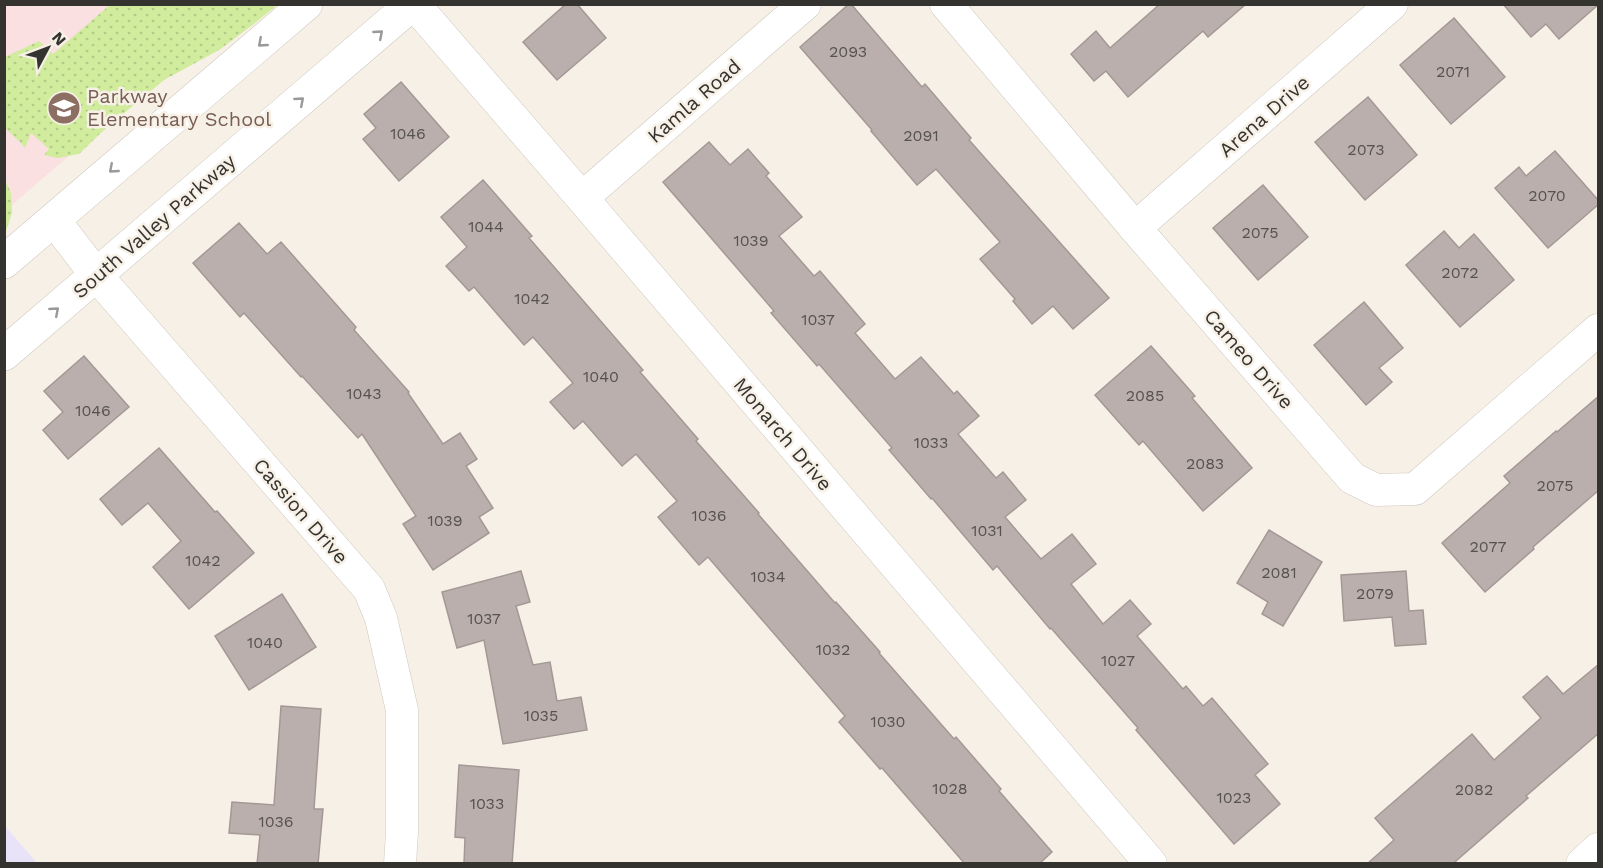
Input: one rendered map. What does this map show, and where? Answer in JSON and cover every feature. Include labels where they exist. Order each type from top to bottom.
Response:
[{"type":"main road","points":[[4,262],[306,4]]},
{"type":"main road","name":"South Valley Parkway","points":[[4,354],[413,4]]},
{"type":"street","name":"Monarch Drive","points":[[413,4],[582,198],[1151,864]]},
{"type":"street","name":"Kamla Road","points":[[582,198],[805,4]]},
{"type":"street","name":"Cameo Drive","points":[[946,4],[1135,228],[1352,478],[1376,490],[1415,489],[1599,330]]},
{"type":"street","name":"Arena Drive","points":[[1135,228],[1392,4]]},
{"type":"street","name":"Cassion Drive","points":[[54,220],[97,276],[369,589],[381,618],[402,710],[400,864]]},
{"type":"street","points":[[1582,864],[1599,849]]},
{"type":"shaded area","name":"Parkway Elementary School","points":[[5,5],[244,5],[5,211]]},
{"type":"shaded area","points":[[5,826],[37,863],[5,863]]},
{"type":"green space","name":"Parkway Elementary School","points":[[111,4],[277,5],[219,50],[164,80],[79,154],[58,158],[44,155],[49,149],[31,133],[25,148],[5,128],[5,57],[39,41],[53,54]]},
{"type":"green space","points":[[5,180],[11,193],[12,213],[5,234]]},
{"type":"building","points":[[566,4],[577,4],[606,38],[557,80],[523,42]]},
{"type":"building","points":[[849,4],[922,87],[925,84],[971,138],[969,140],[1109,298],[1073,329],[1053,306],[1032,324],[1013,301],[1015,299],[980,259],[1000,242],[936,169],[917,185],[800,47]]},
{"type":"building","points":[[1160,4],[1246,4],[1208,37],[1203,31],[1128,97],[1106,71],[1094,81],[1071,54],[1096,31],[1110,48]]},
{"type":"building","points":[[1503,4],[1599,4],[1559,39],[1546,24],[1531,37]]},
{"type":"building","points":[[1454,18],[1505,77],[1451,124],[1400,65]]},
{"type":"building","points":[[401,82],[449,137],[399,181],[363,139],[376,128],[364,114]]},
{"type":"building","points":[[1368,97],[1417,155],[1365,200],[1315,142]]},
{"type":"building","points":[[709,142],[730,165],[748,149],[769,173],[766,176],[802,217],[779,236],[814,276],[820,271],[865,324],[855,333],[895,379],[921,357],[954,394],[957,391],[979,416],[958,434],[996,478],[1003,472],[1026,500],[1005,517],[1041,559],[1072,534],[1096,564],[1071,584],[1103,624],[1130,600],[1151,624],[1137,636],[1183,689],[1186,686],[1203,706],[1212,698],[1268,764],[1255,775],[1280,804],[1234,844],[1136,730],[1138,728],[997,566],[993,570],[931,499],[889,450],[892,448],[771,313],[774,311],[663,182]]},
{"type":"building","points":[[1555,151],[1599,201],[1599,204],[1548,248],[1495,188],[1519,167],[1526,176]]},
{"type":"building","points":[[483,180],[532,236],[529,238],[643,370],[640,372],[758,514],[954,739],[956,737],[1001,789],[999,791],[1052,852],[1039,864],[965,864],[839,722],[845,716],[708,557],[699,565],[658,517],[677,501],[636,454],[622,466],[583,421],[574,429],[550,402],[573,383],[533,337],[524,345],[474,287],[469,291],[446,266],[467,247],[441,217]]},
{"type":"building","points":[[1263,185],[1308,237],[1258,280],[1213,228]]},
{"type":"building","points":[[239,223],[267,254],[281,242],[356,327],[354,330],[409,392],[443,444],[460,433],[477,459],[466,466],[493,508],[479,517],[489,533],[433,570],[403,524],[416,516],[362,434],[358,438],[244,313],[240,317],[193,263]]},
{"type":"building","points":[[1444,231],[1459,248],[1474,234],[1514,280],[1460,327],[1406,265]]},
{"type":"building","points":[[1364,302],[1403,348],[1379,368],[1392,382],[1366,405],[1314,345]]},
{"type":"building","points":[[1151,346],[1195,396],[1192,398],[1252,468],[1203,511],[1143,441],[1139,445],[1095,395]]},
{"type":"building","points":[[84,356],[129,407],[68,459],[43,430],[63,412],[44,391]]},
{"type":"building","points":[[1599,396],[1599,490],[1485,592],[1442,543],[1510,483],[1504,476]]},
{"type":"building","points":[[159,448],[254,553],[189,609],[153,567],[181,541],[148,503],[122,525],[100,499]]},
{"type":"building","points":[[1269,530],[1322,562],[1283,626],[1262,614],[1268,602],[1237,583]]},
{"type":"building","points":[[521,571],[530,602],[516,606],[533,665],[550,662],[557,701],[581,697],[587,730],[503,744],[484,640],[457,648],[442,592]]},
{"type":"building","points":[[1406,571],[1409,611],[1423,610],[1426,644],[1395,646],[1392,617],[1344,621],[1341,575]]},
{"type":"building","points":[[282,594],[316,647],[249,690],[215,636]]},
{"type":"building","points":[[1599,664],[1599,733],[1526,796],[1528,798],[1453,864],[1367,864],[1394,840],[1375,818],[1472,734],[1494,760],[1541,718],[1523,697],[1547,676],[1563,694]]},
{"type":"building","points":[[281,706],[321,709],[314,809],[323,809],[318,864],[257,864],[260,835],[229,833],[232,802],[274,805]]},
{"type":"building","points":[[459,765],[519,770],[512,864],[464,864],[465,838],[455,837]]},
{"type":"place","name":"Parkway Elementary School","points":[[64,108]]}]
